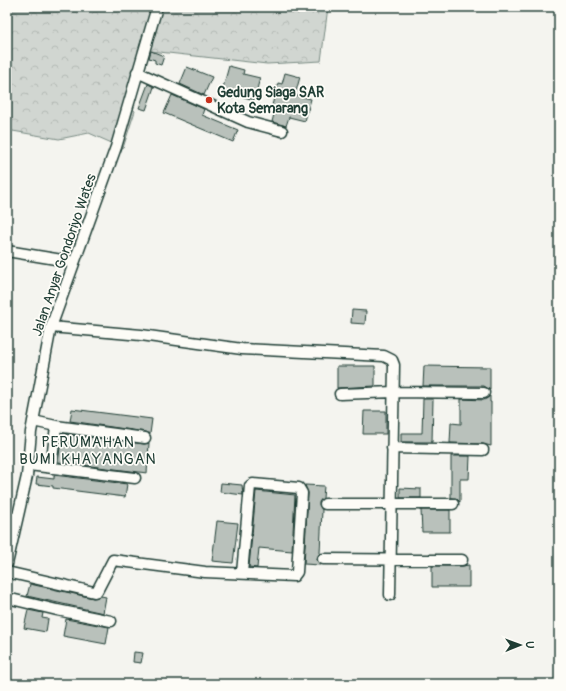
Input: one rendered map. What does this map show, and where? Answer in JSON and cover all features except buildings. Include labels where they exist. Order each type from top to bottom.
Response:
[{"type":"street","name":"Jalan Anyar Gondoriyo Wates","points":[[7,564],[12,520],[29,465],[33,421],[51,327],[116,147],[157,7]]},
{"type":"street","points":[[138,72],[248,122],[282,131]]},
{"type":"street","points":[[7,251],[74,262]]},
{"type":"street","points":[[51,327],[141,335],[242,349],[307,354],[384,356],[392,360],[394,364],[394,392],[390,594]]},
{"type":"street","points":[[340,394],[394,392],[484,393]]},
{"type":"street","points":[[33,421],[56,426],[145,438]]},
{"type":"street","points":[[51,468],[56,426]]},
{"type":"street","points":[[392,448],[483,450]]},
{"type":"street","points":[[29,465],[135,478]]},
{"type":"street","points":[[7,572],[94,592],[97,591],[113,560],[205,572],[294,576],[296,574],[302,493],[299,488],[253,484],[250,486],[242,573]]},
{"type":"street","points":[[325,504],[453,504]]},
{"type":"street","points":[[323,559],[391,558],[462,560]]},
{"type":"street","points":[[7,598],[111,621]]},
{"type":"green space","points":[[7,7],[328,7],[321,61],[267,64],[150,51],[130,107],[135,111],[123,148],[89,133],[59,139],[7,130]]},
{"type":"place","name":"Gedung Siaga SAR Kota Semarang","points":[[209,100]]},
{"type":"district","name":"PERUMAHAN BUMI KHAYANGAN","points":[[88,450]]}]
